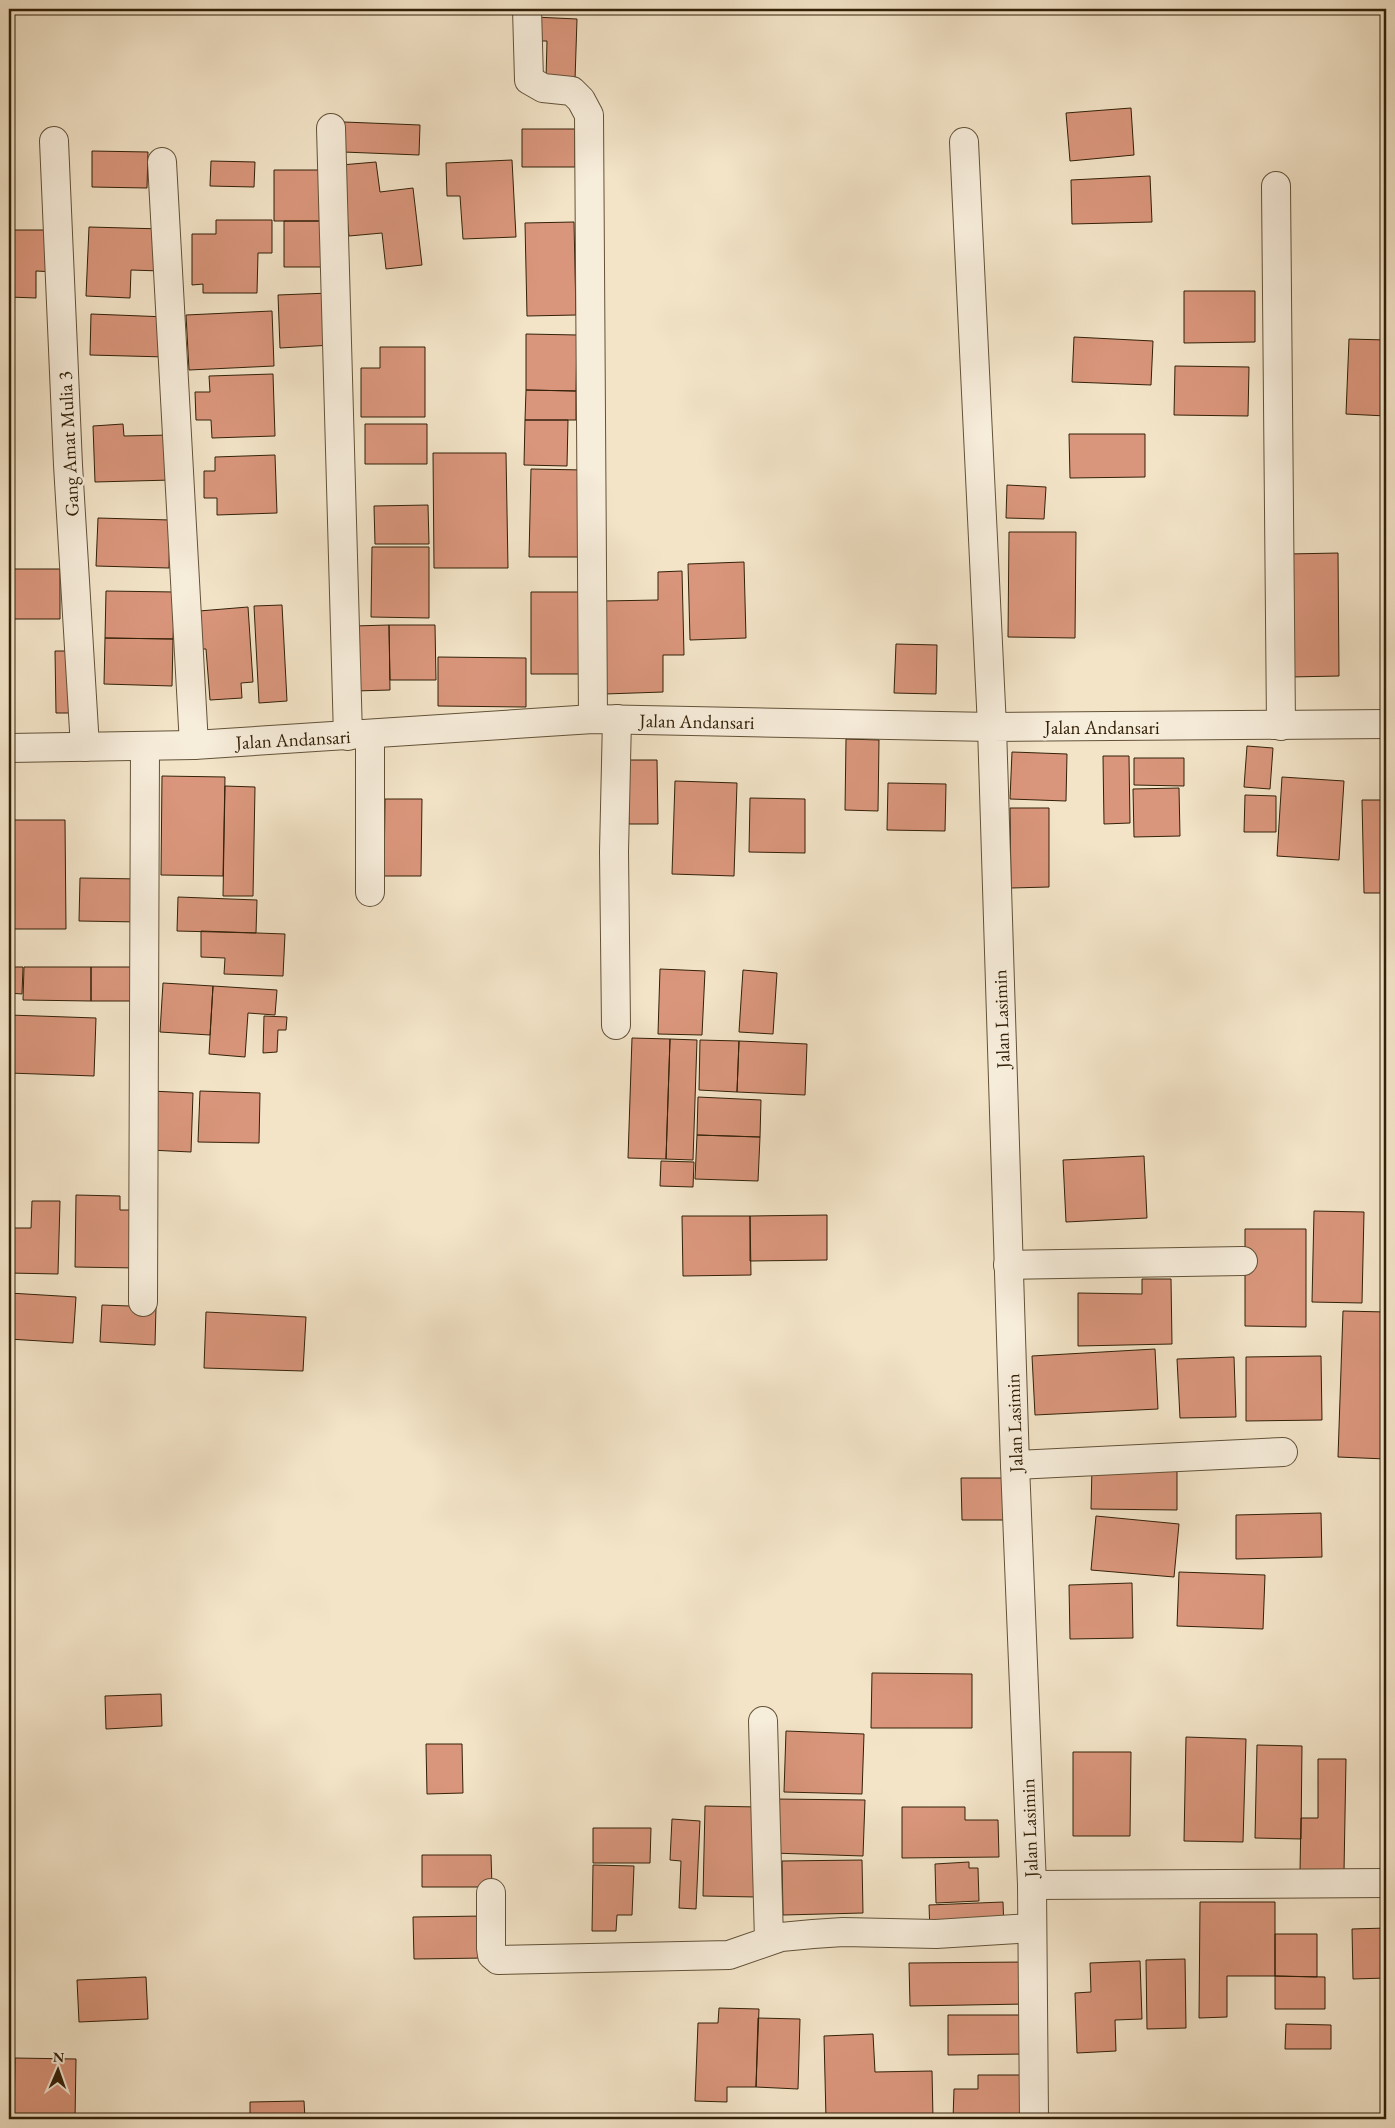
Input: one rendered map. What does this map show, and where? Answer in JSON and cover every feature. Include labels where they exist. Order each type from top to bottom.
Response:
[{"type":"street","points":[[527,9],[529,80],[543,88],[572,90],[581,100],[589,115],[605,719],[614,852],[616,1025]]},
{"type":"street","points":[[331,128],[359,735],[370,892]]},
{"type":"street","name":"Gang Amat Mulia 3","points":[[54,141],[68,475],[85,747]]},
{"type":"street","name":"Jalan Lasimin","points":[[964,142],[992,728],[1008,1265],[1032,1885],[1034,2119]]},
{"type":"street","points":[[162,162],[194,745]]},
{"type":"street","points":[[1276,186],[1281,726]]},
{"type":"street","name":"Jalan Andansari","points":[[9,748],[194,745],[605,719],[992,728],[1386,724]]},
{"type":"street","points":[[143,1302],[144,746]]},
{"type":"street","points":[[1008,1265],[1242,1261]]},
{"type":"street","points":[[1015,1465],[1283,1452]]},
{"type":"street","points":[[763,1721],[769,1940]]},
{"type":"street","points":[[1032,1885],[1386,1883]]},
{"type":"street","points":[[491,1893],[491,1948],[492,1955],[498,1960],[729,1955],[781,1937],[843,1932],[936,1934],[1032,1928]]},
{"type":"building","points":[[534,17],[577,19],[575,80],[546,79],[547,41],[534,41]]},
{"type":"building","points":[[1131,108],[1134,155],[1070,161],[1066,113]]},
{"type":"building","points":[[344,122],[420,125],[419,155],[343,152]]},
{"type":"building","points":[[522,129],[575,129],[575,167],[522,167]]},
{"type":"building","points":[[92,151],[148,152],[147,188],[92,187]]},
{"type":"building","points":[[512,160],[516,237],[463,239],[460,196],[447,196],[446,163]]},
{"type":"building","points":[[211,161],[255,162],[254,187],[210,186]]},
{"type":"building","points":[[376,162],[380,192],[413,188],[422,265],[386,269],[382,233],[349,236],[341,165]]},
{"type":"building","points":[[274,170],[331,170],[331,221],[274,221]]},
{"type":"building","points":[[1150,176],[1152,222],[1072,224],[1071,180]]},
{"type":"building","points":[[216,220],[272,220],[272,253],[258,253],[257,293],[203,293],[203,284],[192,285],[192,234],[216,234]]},
{"type":"building","points":[[284,221],[331,221],[330,267],[284,267]]},
{"type":"building","points":[[574,222],[576,315],[527,316],[525,223]]},
{"type":"building","points":[[89,227],[163,229],[161,271],[131,270],[130,298],[86,296]]},
{"type":"building","points":[[9,230],[56,230],[56,272],[36,271],[36,298],[9,297]]},
{"type":"building","points":[[1184,291],[1255,291],[1255,342],[1184,343]]},
{"type":"building","points":[[330,293],[332,345],[280,348],[278,295]]},
{"type":"building","points":[[272,311],[274,366],[189,370],[186,315]]},
{"type":"building","points":[[91,314],[167,317],[166,357],[90,355]]},
{"type":"building","points":[[526,334],[577,335],[576,391],[526,390]]},
{"type":"building","points":[[1074,337],[1153,341],[1151,385],[1072,382]]},
{"type":"building","points":[[1349,339],[1386,340],[1386,416],[1346,414]]},
{"type":"building","points":[[380,347],[425,347],[425,417],[361,417],[361,368],[380,368]]},
{"type":"building","points":[[1175,366],[1249,367],[1248,416],[1174,415]]},
{"type":"building","points":[[273,374],[275,436],[212,438],[211,420],[196,420],[195,392],[210,392],[209,376]]},
{"type":"building","points":[[526,390],[576,391],[576,420],[525,420]]},
{"type":"building","points":[[525,420],[568,420],[567,466],[524,465]]},
{"type":"building","points":[[123,424],[124,436],[170,435],[172,480],[95,482],[93,426]]},
{"type":"building","points":[[365,424],[427,424],[427,464],[365,464]]},
{"type":"building","points":[[1069,434],[1145,434],[1145,477],[1070,478]]},
{"type":"building","points":[[433,453],[506,453],[508,568],[434,568]]},
{"type":"building","points":[[275,455],[277,513],[217,515],[217,498],[204,498],[204,471],[215,471],[215,457]]},
{"type":"building","points":[[531,469],[583,470],[582,557],[529,557]]},
{"type":"building","points":[[1007,485],[1046,487],[1044,519],[1006,518]]},
{"type":"building","points":[[428,505],[429,544],[375,544],[374,506]]},
{"type":"building","points":[[98,518],[170,520],[169,568],[96,566]]},
{"type":"building","points":[[1009,532],[1076,532],[1075,638],[1008,637]]},
{"type":"building","points":[[372,547],[429,547],[429,618],[371,617]]},
{"type":"building","points":[[1338,553],[1339,676],[1290,677],[1288,554]]},
{"type":"building","points":[[744,562],[746,638],[690,640],[688,564]]},
{"type":"building","points":[[9,569],[60,569],[60,619],[9,619]]},
{"type":"building","points":[[682,571],[684,655],[663,655],[663,692],[605,694],[604,601],[658,600],[658,572]]},
{"type":"building","points":[[106,591],[175,592],[173,639],[105,638]]},
{"type":"building","points":[[531,592],[585,592],[586,674],[531,674]]},
{"type":"building","points":[[282,605],[287,701],[259,703],[254,606]]},
{"type":"building","points":[[248,607],[253,682],[241,683],[242,698],[210,700],[206,649],[201,649],[199,611]]},
{"type":"building","points":[[389,625],[435,625],[436,680],[390,680]]},
{"type":"building","points":[[389,625],[390,690],[355,691],[354,626]]},
{"type":"building","points":[[9,626],[14,702],[9,702]]},
{"type":"building","points":[[105,638],[173,639],[172,686],[104,684]]},
{"type":"building","points":[[896,644],[937,645],[936,694],[894,693]]},
{"type":"building","points":[[55,651],[79,651],[79,713],[56,713]]},
{"type":"building","points":[[438,657],[526,658],[526,707],[438,706]]},
{"type":"building","points":[[846,739],[879,740],[878,811],[845,810]]},
{"type":"building","points":[[1247,746],[1273,748],[1270,789],[1244,787]]},
{"type":"building","points":[[1012,752],[1067,754],[1066,801],[1010,799]]},
{"type":"building","points":[[1103,756],[1129,756],[1130,823],[1104,824]]},
{"type":"building","points":[[1134,758],[1184,758],[1184,786],[1134,785]]},
{"type":"building","points":[[627,760],[657,760],[658,824],[629,824]]},
{"type":"building","points":[[162,776],[225,777],[223,876],[161,875]]},
{"type":"building","points":[[1282,777],[1344,781],[1339,860],[1277,856]]},
{"type":"building","points":[[675,781],[737,783],[734,876],[672,874]]},
{"type":"building","points":[[888,783],[946,784],[945,831],[887,830]]},
{"type":"building","points":[[225,786],[255,787],[253,896],[223,896]]},
{"type":"building","points":[[1179,788],[1180,836],[1134,837],[1133,789]]},
{"type":"building","points":[[1245,795],[1276,796],[1276,832],[1244,832]]},
{"type":"building","points":[[750,798],[805,799],[805,853],[749,852]]},
{"type":"building","points":[[385,799],[422,799],[421,876],[384,876]]},
{"type":"building","points":[[1362,800],[1386,800],[1386,893],[1364,893]]},
{"type":"building","points":[[1010,808],[1049,808],[1049,887],[1011,888]]},
{"type":"building","points":[[10,820],[65,820],[66,929],[10,929]]},
{"type":"building","points":[[80,878],[140,879],[140,922],[79,921]]},
{"type":"building","points":[[178,897],[257,900],[256,933],[177,931]]},
{"type":"building","points":[[201,931],[285,934],[283,976],[224,974],[225,958],[201,957]]},
{"type":"building","points":[[9,967],[23,967],[22,994],[9,993]]},
{"type":"building","points":[[24,967],[91,967],[91,1001],[23,1000]]},
{"type":"building","points":[[91,967],[133,967],[132,1001],[91,1001]]},
{"type":"building","points":[[660,969],[705,971],[702,1035],[658,1034]]},
{"type":"building","points":[[743,970],[777,973],[773,1034],[739,1032]]},
{"type":"building","points":[[163,983],[213,986],[210,1035],[160,1032]]},
{"type":"building","points":[[213,986],[277,990],[275,1015],[248,1013],[245,1057],[209,1054]]},
{"type":"building","points":[[9,1015],[96,1018],[94,1076],[9,1073]]},
{"type":"building","points":[[264,1016],[287,1017],[286,1030],[278,1030],[277,1052],[263,1053]]},
{"type":"building","points":[[632,1038],[670,1039],[666,1159],[628,1158]]},
{"type":"building","points":[[670,1039],[697,1040],[693,1160],[666,1159]]},
{"type":"building","points":[[700,1040],[739,1041],[737,1092],[699,1090]]},
{"type":"building","points":[[739,1041],[807,1044],[805,1095],[737,1092]]},
{"type":"building","points":[[151,1091],[193,1093],[191,1152],[149,1150]]},
{"type":"building","points":[[200,1091],[260,1093],[259,1143],[198,1142]]},
{"type":"building","points":[[698,1097],[761,1100],[760,1137],[697,1135]]},
{"type":"building","points":[[697,1135],[760,1137],[758,1181],[695,1179]]},
{"type":"building","points":[[1144,1156],[1147,1218],[1066,1222],[1063,1160]]},
{"type":"building","points":[[661,1161],[694,1162],[693,1187],[660,1186]]},
{"type":"building","points":[[76,1195],[120,1196],[120,1210],[138,1210],[137,1268],[75,1267]]},
{"type":"building","points":[[32,1201],[60,1201],[58,1274],[9,1273],[9,1228],[31,1228]]},
{"type":"building","points":[[1314,1211],[1364,1212],[1362,1303],[1312,1302]]},
{"type":"building","points":[[827,1215],[827,1260],[750,1261],[750,1216]]},
{"type":"building","points":[[682,1216],[750,1216],[751,1275],[683,1276]]},
{"type":"building","points":[[1245,1229],[1306,1229],[1306,1327],[1245,1326]]},
{"type":"building","points":[[1142,1279],[1171,1279],[1172,1344],[1078,1346],[1078,1293],[1142,1294]]},
{"type":"building","points":[[9,1293],[76,1297],[73,1343],[9,1339]]},
{"type":"building","points":[[102,1305],[156,1307],[155,1345],[100,1342]]},
{"type":"building","points":[[1343,1311],[1386,1312],[1386,1459],[1338,1457]]},
{"type":"building","points":[[206,1312],[306,1317],[303,1371],[204,1368]]},
{"type":"building","points":[[1155,1349],[1158,1409],[1035,1415],[1032,1356]]},
{"type":"building","points":[[1321,1356],[1322,1420],[1246,1421],[1246,1357]]},
{"type":"building","points":[[1234,1357],[1236,1417],[1180,1418],[1177,1359]]},
{"type":"building","points":[[1092,1467],[1177,1468],[1177,1510],[1091,1509]]},
{"type":"building","points":[[961,1478],[1013,1478],[1014,1520],[962,1520]]},
{"type":"building","points":[[1321,1513],[1322,1557],[1236,1559],[1236,1515]]},
{"type":"building","points":[[1096,1516],[1179,1524],[1174,1577],[1091,1570]]},
{"type":"building","points":[[1179,1572],[1265,1575],[1263,1629],[1177,1626]]},
{"type":"building","points":[[1132,1583],[1133,1638],[1070,1639],[1069,1585]]},
{"type":"building","points":[[872,1673],[972,1674],[972,1728],[871,1728]]},
{"type":"building","points":[[161,1694],[162,1726],[106,1729],[105,1696]]},
{"type":"building","points":[[786,1731],[864,1734],[862,1794],[784,1792]]},
{"type":"building","points":[[1186,1737],[1246,1739],[1243,1842],[1184,1841]]},
{"type":"building","points":[[426,1744],[462,1744],[463,1793],[427,1794]]},
{"type":"building","points":[[1257,1745],[1302,1746],[1301,1839],[1255,1838]]},
{"type":"building","points":[[1073,1752],[1131,1752],[1130,1836],[1073,1836]]},
{"type":"building","points":[[1318,1759],[1346,1759],[1344,1872],[1300,1871],[1301,1818],[1318,1818]]},
{"type":"building","points":[[773,1799],[865,1800],[863,1856],[772,1853]]},
{"type":"building","points":[[705,1806],[759,1807],[756,1897],[703,1896]]},
{"type":"building","points":[[902,1807],[965,1807],[965,1820],[998,1820],[999,1857],[902,1858]]},
{"type":"building","points":[[672,1819],[700,1821],[696,1909],[679,1908],[681,1861],[670,1860]]},
{"type":"building","points":[[593,1828],[651,1828],[650,1863],[593,1863]]},
{"type":"building","points":[[422,1855],[491,1855],[492,1887],[422,1887]]},
{"type":"building","points":[[862,1860],[863,1913],[783,1915],[782,1861]]},
{"type":"building","points":[[969,1862],[969,1868],[978,1868],[979,1901],[936,1903],[935,1864]]},
{"type":"building","points":[[593,1865],[634,1866],[632,1915],[617,1915],[616,1931],[592,1931]]},
{"type":"building","points":[[1003,1902],[1004,1929],[930,1932],[929,1905]]},
{"type":"building","points":[[1200,1902],[1275,1902],[1275,1976],[1227,1976],[1227,2017],[1199,2018]]},
{"type":"building","points":[[484,1916],[485,1958],[414,1959],[413,1917]]},
{"type":"building","points":[[1386,1928],[1386,1978],[1353,1979],[1352,1929]]},
{"type":"building","points":[[1275,1934],[1317,1934],[1317,1977],[1275,1976]]},
{"type":"building","points":[[1185,1959],[1186,2028],[1147,2029],[1146,1960]]},
{"type":"building","points":[[1140,1961],[1142,2019],[1115,2020],[1116,2051],[1077,2053],[1075,1993],[1091,1992],[1090,1963]]},
{"type":"building","points":[[1026,1962],[1026,2004],[910,2006],[909,1963]]},
{"type":"building","points":[[1275,1976],[1325,1977],[1325,2009],[1275,2009]]},
{"type":"building","points":[[146,1977],[148,2019],[79,2022],[77,1980]]},
{"type":"building","points":[[719,2008],[759,2009],[756,2087],[727,2087],[727,2102],[695,2101],[698,2023],[718,2023]]},
{"type":"building","points":[[948,2015],[1026,2015],[1026,2054],[948,2055]]},
{"type":"building","points":[[758,2018],[800,2019],[798,2089],[756,2087]]},
{"type":"building","points":[[1286,2024],[1331,2025],[1331,2049],[1285,2049]]},
{"type":"building","points":[[873,2034],[875,2072],[932,2071],[933,2119],[826,2119],[824,2036]]},
{"type":"building","points":[[15,2058],[76,2059],[75,2119],[14,2119]]},
{"type":"building","points":[[978,2075],[1027,2075],[1027,2119],[953,2119],[954,2089],[978,2089]]},
{"type":"building","points":[[304,2101],[305,2119],[250,2119],[250,2102]]}]
